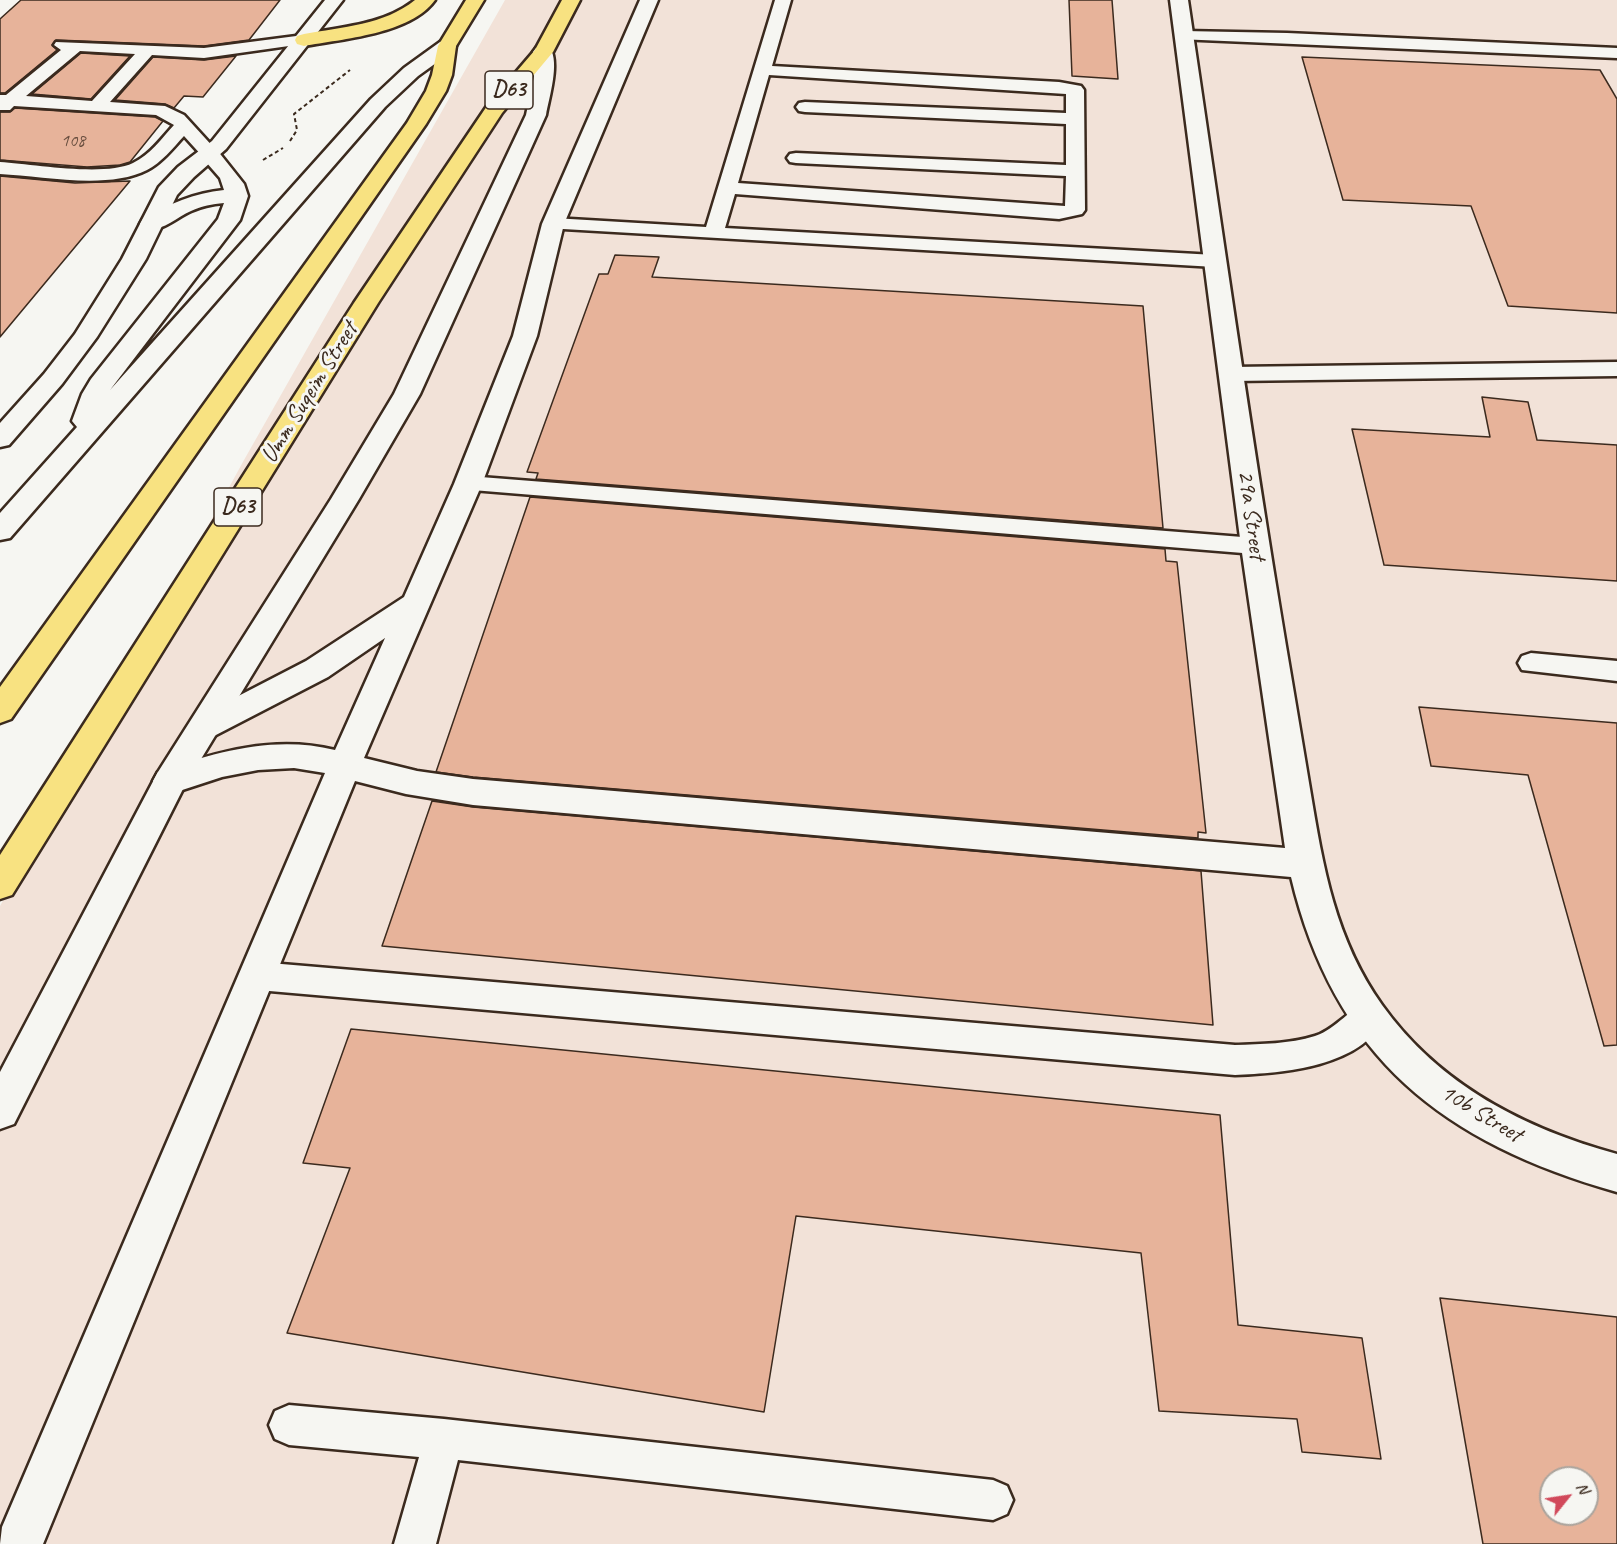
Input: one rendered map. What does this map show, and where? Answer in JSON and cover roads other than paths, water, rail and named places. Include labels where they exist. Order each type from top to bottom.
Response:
[{"type":"main road","points":[[304,40],[361,29],[404,15],[426,0]]},
{"type":"main road","points":[[0,711],[416,124],[436,91],[442,75],[447,46],[476,0]]},
{"type":"main road","name":"Umm Suqeim Street","points":[[0,885],[366,303],[509,90],[543,52],[571,0]]},
{"type":"street","points":[[0,439],[53,379],[86,337],[118,288],[173,185],[219,145],[334,0]]},
{"type":"street","points":[[19,1544],[345,765],[468,484],[525,336],[554,224],[649,0]]},
{"type":"street","name":"29a Street","points":[[1179,0],[1255,546],[1305,864],[1319,920],[1340,968],[1369,1017]]},
{"type":"street","points":[[0,531],[378,103],[411,72],[447,46]]},
{"type":"street","points":[[0,1111],[170,781],[372,453],[431,346],[536,115],[544,76],[543,52]]},
{"type":"street","points":[[81,441],[88,410],[104,379],[229,220],[234,187],[210,154]]},
{"type":"street","points":[[151,224],[190,202],[222,195],[234,187]]},
{"type":"street","points":[[203,728],[317,669],[368,637],[414,604]]},
{"type":"street","points":[[170,781],[206,767],[242,759],[278,756],[313,758],[428,786],[473,792],[1305,864]]},
{"type":"street","name":"10b Street","points":[[1369,1017],[1398,1052],[1433,1085],[1474,1114],[1519,1139],[1567,1159],[1617,1173]]},
{"type":"lane","points":[[714,233],[783,0]]},
{"type":"lane","points":[[1184,36],[1287,38],[1617,53]]},
{"type":"lane","points":[[4,103],[57,62],[69,45],[219,52],[304,40]]},
{"type":"lane","points":[[97,105],[148,50]]},
{"type":"lane","points":[[29,61],[57,62]]},
{"type":"lane","points":[[728,188],[1059,213],[1075,210],[1075,90],[1059,87],[762,70]]},
{"type":"lane","points":[[4,103],[97,105],[159,110],[170,114],[184,125],[210,154]]},
{"type":"lane","points":[[805,107],[1075,119]]},
{"type":"lane","points":[[0,168],[109,173],[132,170],[148,161],[184,125]]},
{"type":"lane","points":[[796,158],[1075,171]]},
{"type":"lane","points":[[554,224],[1215,261]]},
{"type":"lane","points":[[1232,374],[1617,369]]},
{"type":"lane","points":[[468,484],[1255,546]]},
{"type":"lane","points":[[1531,663],[1617,671]]},
{"type":"lane","points":[[258,976],[1235,1060],[1276,1059],[1312,1052],[1344,1038],[1369,1017]]},
{"type":"lane","points":[[289,1425],[444,1439],[993,1500]]},
{"type":"lane","points":[[415,1544],[444,1439]]}]
